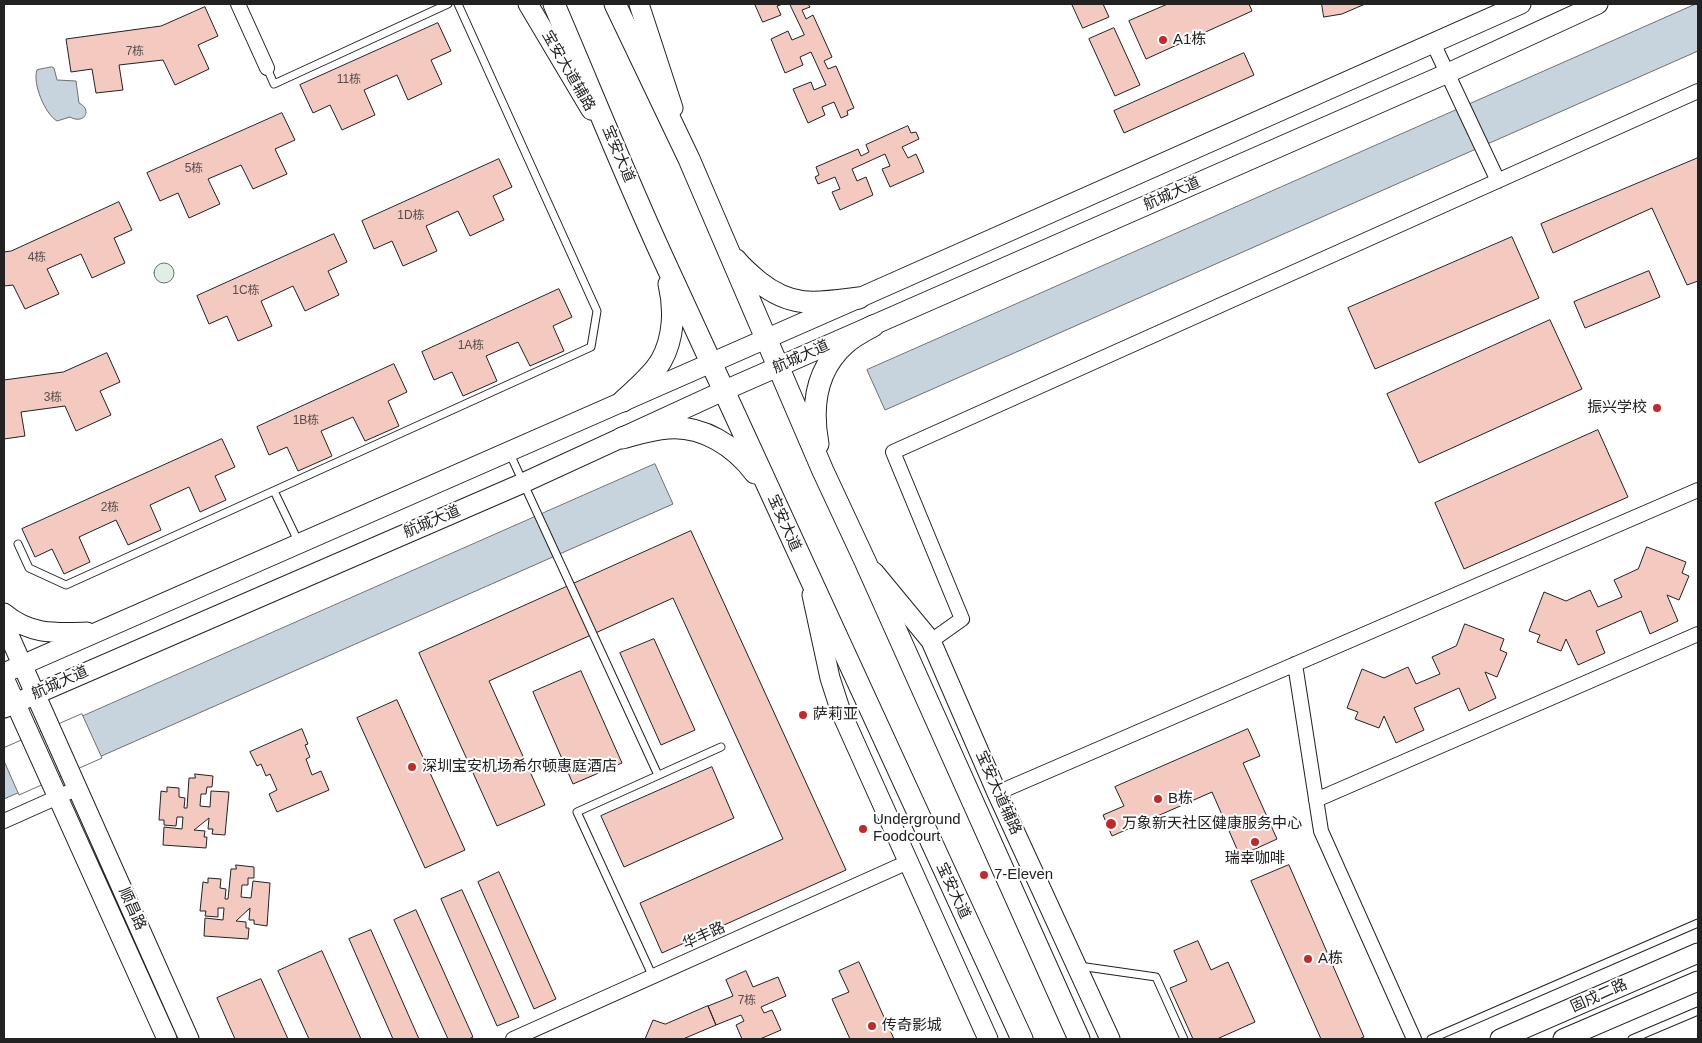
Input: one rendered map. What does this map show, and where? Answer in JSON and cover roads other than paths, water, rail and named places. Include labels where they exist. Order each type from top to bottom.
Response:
[{"type":"main road","name":"宝安大道辅路","points":[[528,4],[623,164]]},
{"type":"main road","name":"宝安大道","points":[[554,4],[661,255],[712,362],[723,391],[808,577],[1022,1039]]},
{"type":"main road","points":[[615,4],[689,159],[777,368],[1079,1039]]},
{"type":"main road","points":[[639,4],[689,159]]},
{"type":"main road","name":"航城大道","points":[[4,673],[859,298],[1521,4]]},
{"type":"main road","name":"航城大道","points":[[9,706],[523,482],[723,391],[1448,73],[1598,4]]},
{"type":"main road","points":[[722,239],[745,270],[766,288],[781,297],[808,303],[859,298]]},
{"type":"main road","points":[[623,401],[648,378],[661,361],[669,343],[672,324],[671,298],[661,255]]},
{"type":"main road","points":[[823,471],[815,414],[815,398],[820,380],[826,366],[835,354],[847,342],[872,326]]},
{"type":"main road","points":[[622,438],[653,430],[670,428],[686,429],[706,434],[729,447],[750,466],[771,495]]},
{"type":"main road","name":"宝安大道辅路","points":[[865,561],[931,641],[997,793],[1110,1039]]},
{"type":"main road","points":[[808,577],[830,678],[841,712],[988,1039]]},
{"type":"main road","points":[[4,613],[16,623],[31,629],[46,632],[98,632]]},
{"type":"main road","points":[[4,624],[36,694]]},
{"type":"main road","points":[[4,678],[9,706]]},
{"type":"main road","name":"顺昌路","points":[[36,694],[189,1039]]},
{"type":"main road","name":"顺昌路","points":[[9,706],[26,728],[167,1039]]},
{"type":"main road","name":"固戍二路","points":[[1500,1039],[1698,953]]},
{"type":"main road","name":"固戍二路","points":[[1563,1039],[1698,981]]},
{"type":"street","points":[[238,4],[267,68]]},
{"type":"street","points":[[1433,43],[1496,178]]},
{"type":"street","points":[[931,641],[962,619],[893,452],[1496,178],[1698,91]]},
{"type":"street","points":[[997,793],[1698,490]]},
{"type":"street","points":[[1316,800],[1698,634]]},
{"type":"street","points":[[1295,664],[1321,831],[1414,1039]]},
{"type":"street","points":[[4,821],[55,793],[76,784]]},
{"type":"street","name":"华丰路","points":[[513,1039],[908,862]]},
{"type":"lane","points":[[267,68],[274,84],[448,4]]},
{"type":"lane","points":[[18,544],[29,568],[66,586],[591,347],[596,311],[458,4]]},
{"type":"lane","points":[[508,451],[658,775]]},
{"type":"lane","points":[[274,491],[299,543]]},
{"type":"lane","points":[[653,977],[577,812],[721,746]]},
{"type":"lane","points":[[1431,1039],[1698,923]]},
{"type":"lane","points":[[1076,966],[1156,977],[1184,1039]]},
{"type":"lane","points":[[1632,1039],[1698,1010]]},
{"type":"place","name":"A1栋","points":[[1163,40]]},
{"type":"place","name":"振兴学校","points":[[1657,408]]},
{"type":"place","name":"萨莉亚","points":[[803,715]]},
{"type":"place","name":"深圳宝安机场希尔顿惠庭酒店","points":[[412,767]]},
{"type":"place","name":"B栋","points":[[1158,799]]},
{"type":"place","name":"万象新天社区健康服务中心","points":[[1111,824]]},
{"type":"place","name":"Underground Foodcourt","points":[[863,829]]},
{"type":"place","name":"瑞幸咖啡","points":[[1255,842]]},
{"type":"place","name":"7-Eleven","points":[[984,875]]},
{"type":"place","name":"A栋","points":[[1308,959]]},
{"type":"place","name":"传奇影城","points":[[872,1026]]}]
